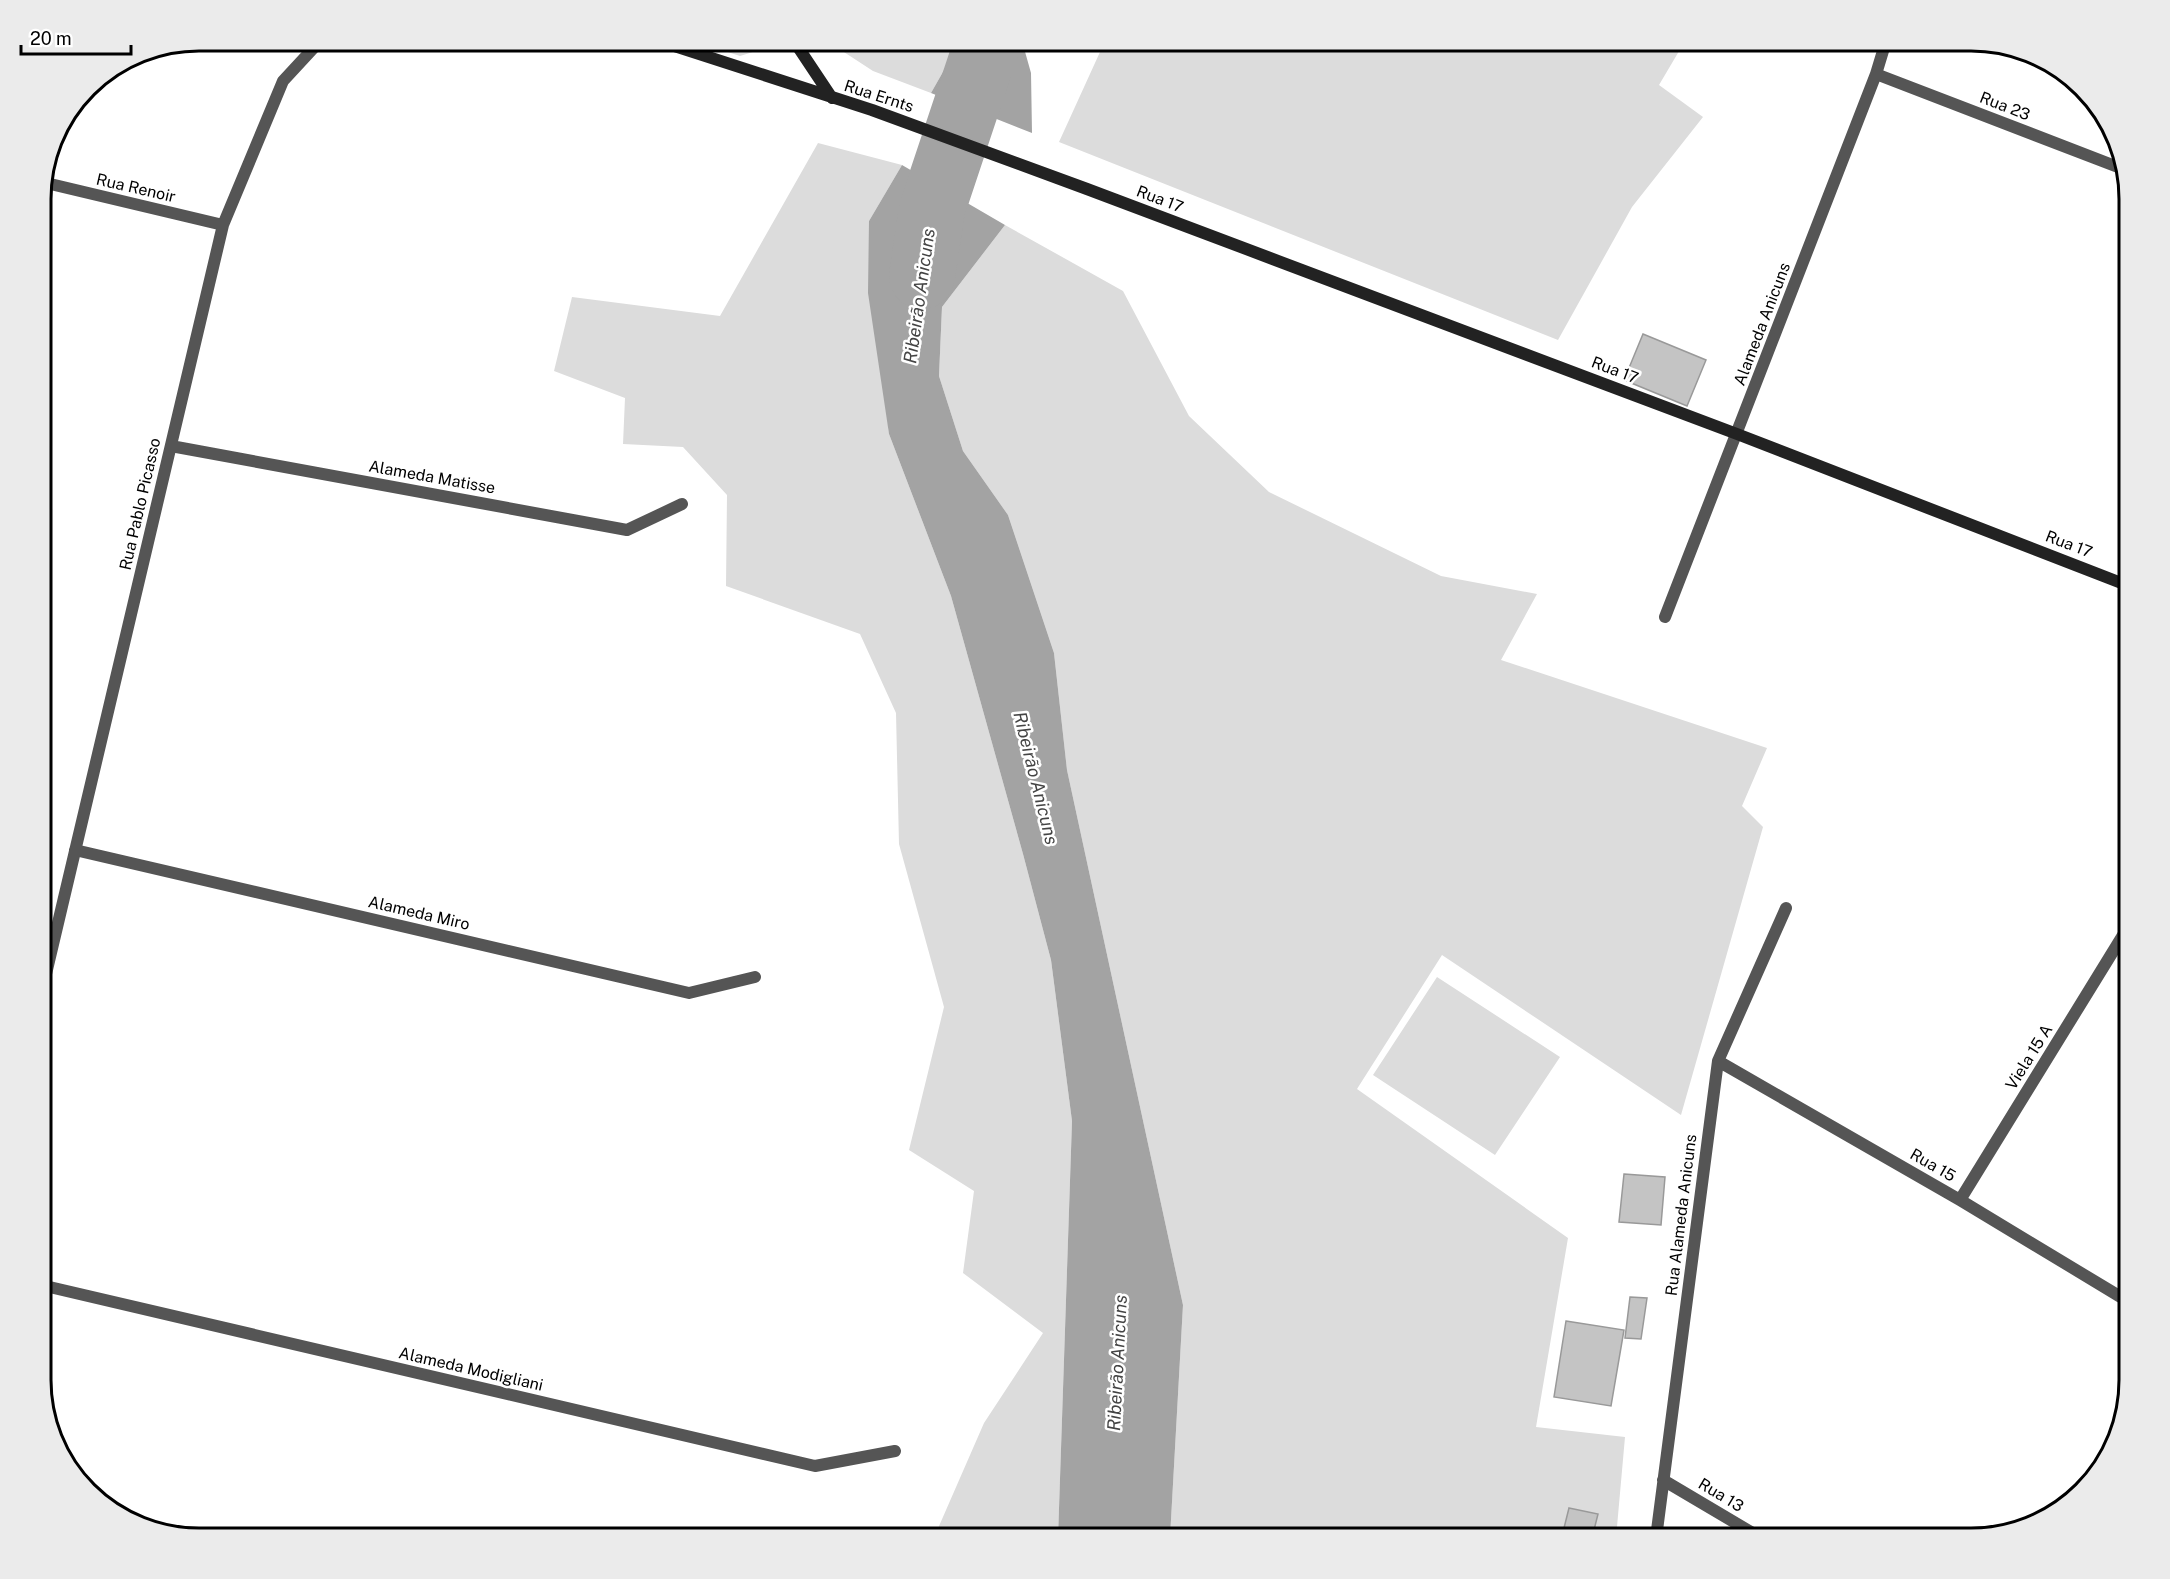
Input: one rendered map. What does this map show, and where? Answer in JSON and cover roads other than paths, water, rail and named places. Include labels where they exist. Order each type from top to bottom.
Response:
[{"type":"street","name":"Rua Pablo Picasso","points":[[51,952],[223,225],[283,81],[310,51]]},
{"type":"street","name":"Rua Ernts","points":[[692,51],[873,110],[1087,189]]},
{"type":"street","points":[[801,51],[832,98]]},
{"type":"street","name":"Alameda Anicuns","points":[[1665,617],[1876,74],[1883,51]]},
{"type":"street","name":"Rua 23","points":[[1876,74],[2115,166]]},
{"type":"street","name":"Rua Renoir","points":[[51,184],[223,225]]},
{"type":"street","name":"Rua 17","points":[[1087,189],[1737,434],[2119,582]]},
{"type":"street","name":"Alameda Matisse","points":[[171,446],[627,530],[682,504]]},
{"type":"street","name":"Alameda Miro","points":[[75,850],[689,993],[755,977]]},
{"type":"street","name":"Rua Alameda Anicuns","points":[[1657,1528],[1718,1061],[1786,908]]},
{"type":"street","name":"Viela 15 A","points":[[1960,1200],[2119,942]]},
{"type":"street","name":"Rua 15","points":[[1718,1061],[1960,1200],[2119,1295]]},
{"type":"street","name":"Alameda Modigliani","points":[[51,1287],[815,1466],[895,1451]]},
{"type":"street","name":"Rua 13","points":[[1663,1480],[1743,1528]]},
{"type":"water","points":[[950,51],[1025,51],[1031,73],[1032,133],[931,93],[948,63]]},
{"type":"water","points":[[902,165],[1005,225],[942,307],[939,376],[963,451],[1008,515],[1054,653],[1067,770],[1183,1305],[1171,1528],[1058,1528],[1072,1121],[1051,960],[951,596],[889,434],[868,293],[869,221]]},
{"type":"waterway","name":"Ribeirão Anicuns","points":[[922,276],[932,209],[985,51]]}]
